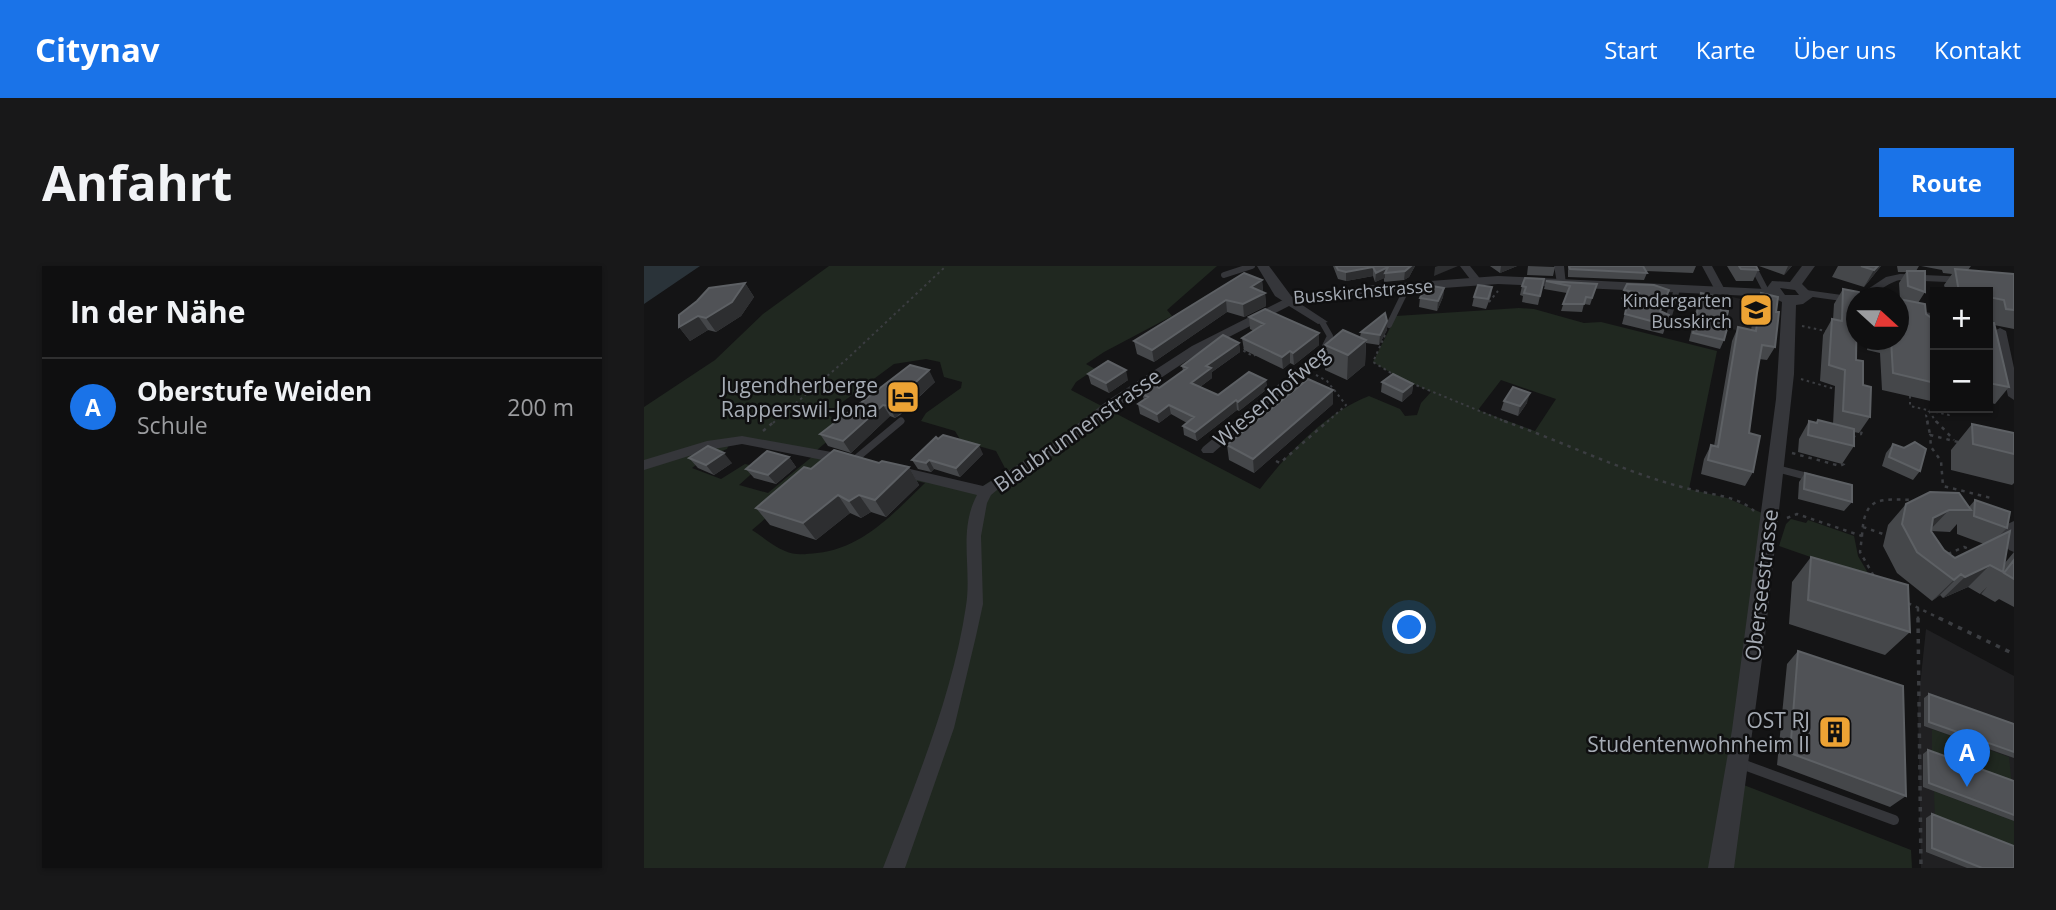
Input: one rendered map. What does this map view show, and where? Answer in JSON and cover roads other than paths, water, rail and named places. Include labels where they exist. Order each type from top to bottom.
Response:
[{"type":"street","name":"Busskirchstrasse","points":[[1263,266],[1280,293],[1289,301],[1408,286],[1477,281],[1770,293]]},
{"type":"street","points":[[1465,266],[1477,281]]},
{"type":"street","points":[[1559,266],[1562,283]]},
{"type":"street","points":[[1707,266],[1720,290]]},
{"type":"street","points":[[1791,293],[1808,266]]},
{"type":"street","points":[[1878,287],[1890,279],[1900,277],[1983,281]]},
{"type":"street","points":[[1770,293],[1777,284],[1791,293],[1846,298]]},
{"type":"street","name":"Oberseestrasse","points":[[1721,868],[1739,763],[1789,335],[1791,293]]},
{"type":"street","name":"Wiesenhofweg","points":[[1289,301],[1322,322]]},
{"type":"street","name":"Blaubrunnenstrasse","points":[[894,868],[937,755],[968,636],[975,604],[974,537],[980,503],[986,492],[1057,447],[1112,404],[1196,349],[1289,301]]},
{"type":"street","points":[[1909,312],[1930,317]]},
{"type":"street","points":[[1994,330],[2014,334]]},
{"type":"street","points":[[1994,330],[2011,372],[2014,396]]},
{"type":"street","name":"Wiesenhofweg","points":[[1208,450],[1329,344]]},
{"type":"street","points":[[644,465],[708,446],[752,440],[986,492]]},
{"type":"street","points":[[2014,526],[2008,530],[2007,536],[2014,545]]},
{"type":"lane","points":[[1224,275],[1252,266]]},
{"type":"lane","points":[[1752,266],[1770,293]]},
{"type":"lane","points":[[1389,325],[1408,286]]},
{"type":"lane","points":[[1668,319],[1677,289]]},
{"type":"lane","points":[[1322,322],[1330,336],[1329,344]]},
{"type":"lane","points":[[853,461],[901,421]]},
{"type":"lane","points":[[1774,468],[1818,480]]},
{"type":"lane","points":[[1739,763],[1894,820]]},
{"type":"place","name":"Kindergarten Busskirch","points":[[1756,310]]},
{"type":"place","name":"Jugendherberge Rapperswil-Jona","points":[[903,397]]},
{"type":"place","name":"OST RJ Studentenwohnheim II","points":[[1835,732]]},
{"type":"place","name":"Oberstufe Weiden","points":[[1967,787]]}]
